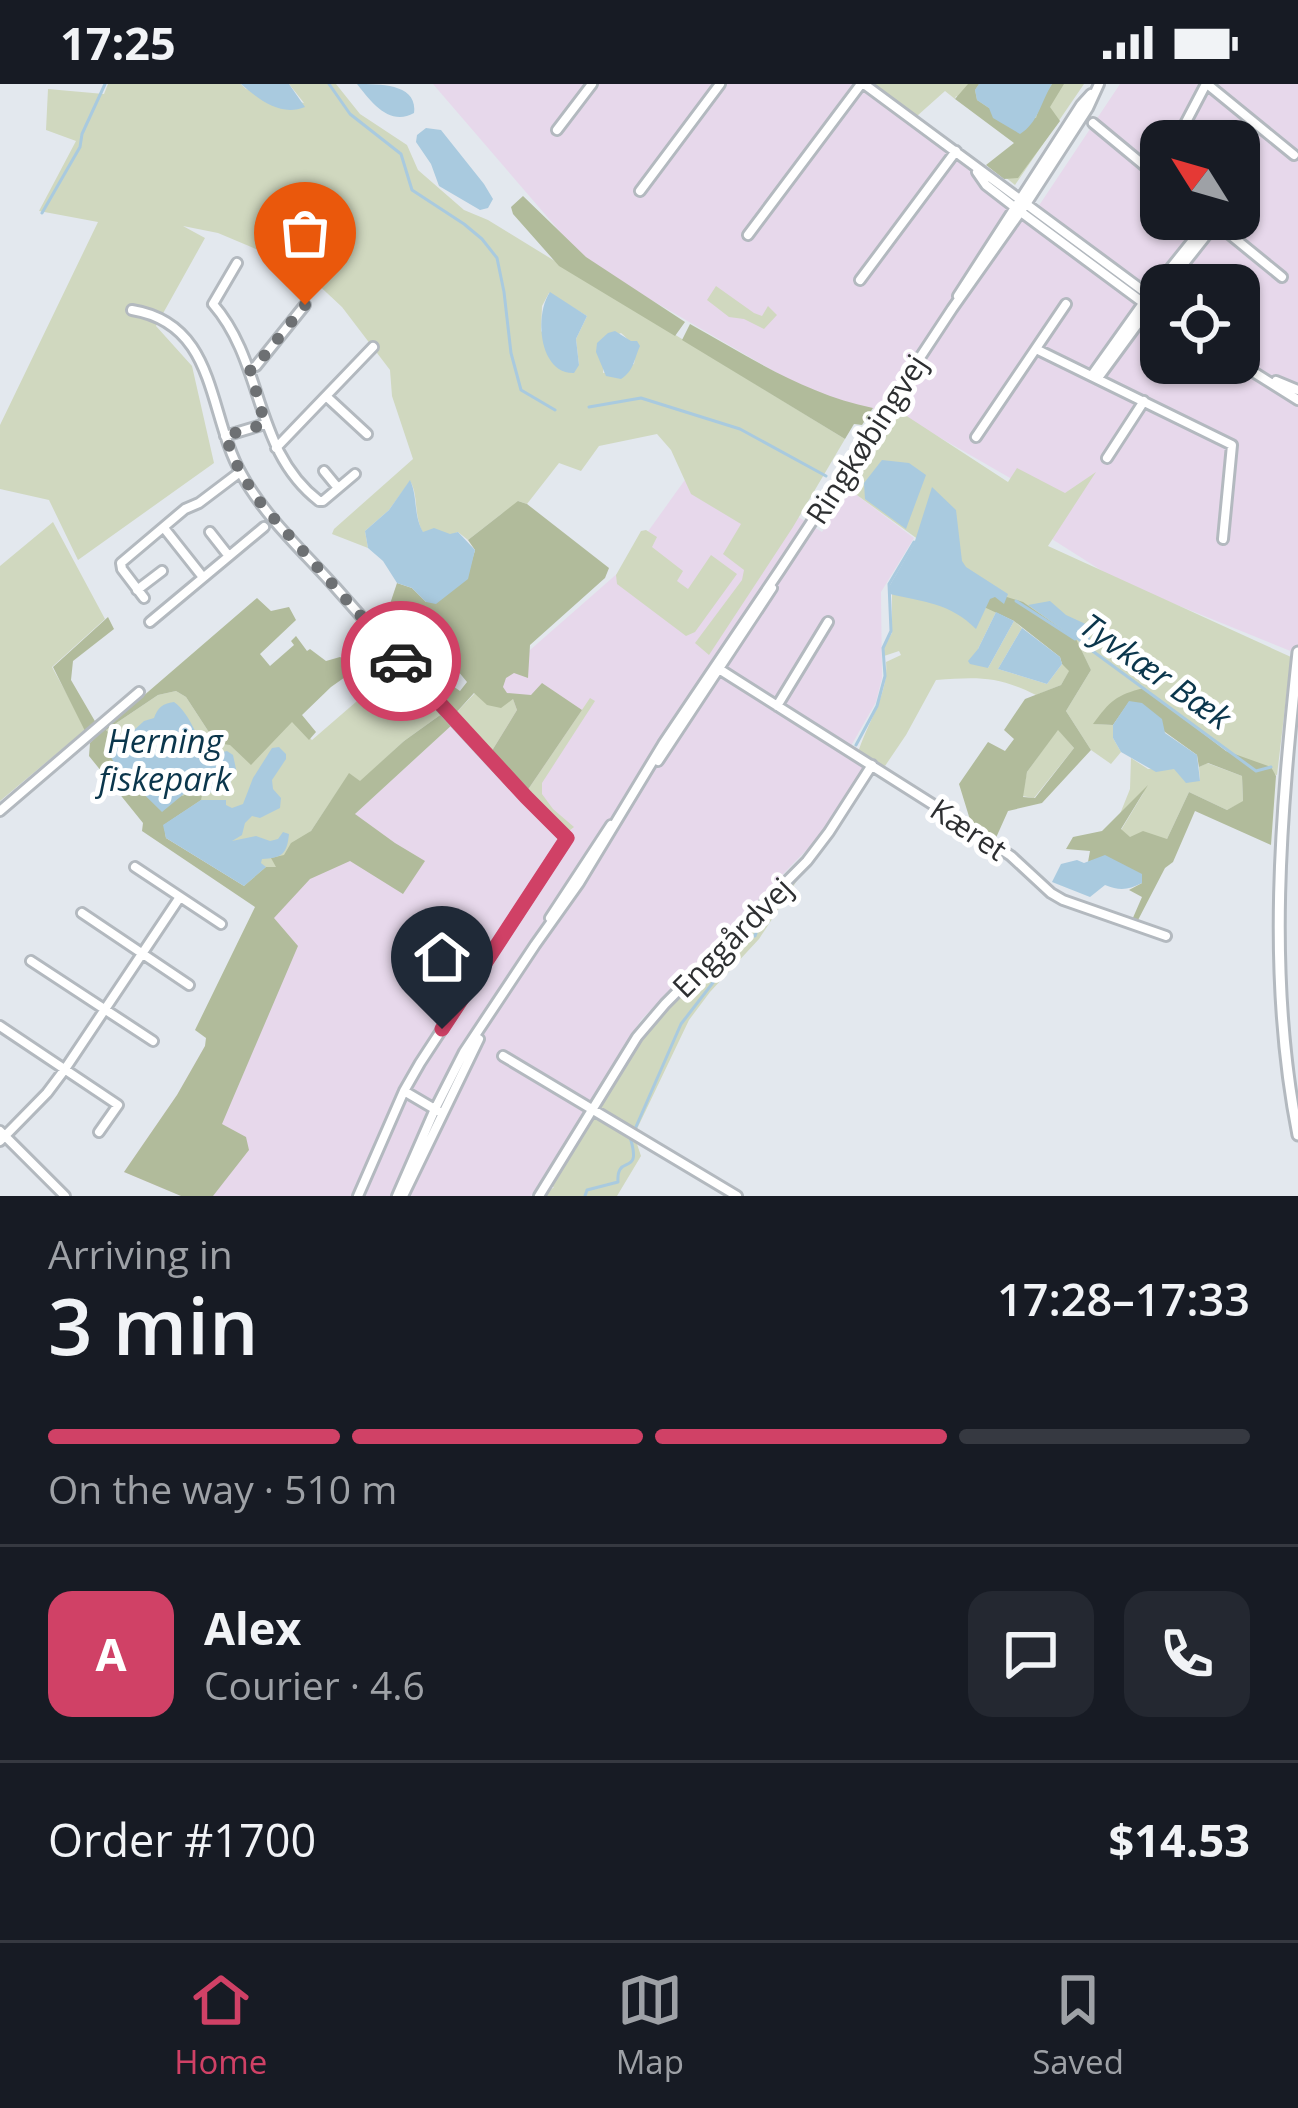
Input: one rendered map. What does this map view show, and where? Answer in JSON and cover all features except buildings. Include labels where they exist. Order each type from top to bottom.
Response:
[{"type":"main road","points":[[1298,652],[1286,763],[1278,956],[1298,1135]]},
{"type":"street","points":[[557,130],[592,84]]},
{"type":"street","points":[[640,191],[720,84]]},
{"type":"street","points":[[748,235],[862,84],[1140,291]]},
{"type":"street","points":[[1187,120],[1206,84],[1294,155]]},
{"type":"street","name":"Ringkøbingvej","points":[[642,782],[952,309],[963,285],[1088,108],[1098,86]]},
{"type":"street","points":[[1093,123],[1140,159]]},
{"type":"street","points":[[860,280],[956,151]]},
{"type":"street","points":[[1237,240],[1282,277]]},
{"type":"street","points":[[237,263],[224,275],[213,304],[238,338],[265,424],[283,461],[314,498],[323,501],[355,474]]},
{"type":"street","points":[[976,437],[1066,304]]},
{"type":"street","points":[[250,369],[298,309]]},
{"type":"street","points":[[132,310],[164,320],[184,335],[198,353],[240,472],[262,505],[567,838],[404,1090],[358,1196]]},
{"type":"street","points":[[1095,377],[1140,317]]},
{"type":"street","points":[[276,448],[374,347]]},
{"type":"street","points":[[1036,349],[1232,445],[1223,539]]},
{"type":"street","points":[[1260,375],[1298,400]]},
{"type":"street","points":[[1264,377],[1298,390]]},
{"type":"street","points":[[327,397],[352,413],[367,434]]},
{"type":"street","points":[[1108,458],[1144,401]]},
{"type":"street","points":[[225,436],[265,424]]},
{"type":"street","points":[[324,471],[338,488]]},
{"type":"street","points":[[162,571],[140,594],[121,563],[185,508],[240,472]]},
{"type":"street","points":[[153,615],[198,584],[252,530],[264,527]]},
{"type":"street","points":[[164,528],[202,576]]},
{"type":"street","points":[[210,532],[228,556]]},
{"type":"street","name":"Ringkøbingvej","points":[[439,1105],[535,945],[765,600],[780,570]]},
{"type":"street","points":[[777,706],[828,622]]},
{"type":"street","name":"Kæret","points":[[719,669],[1011,856],[1051,893],[1166,936]]},
{"type":"street","points":[[0,811],[139,692]]},
{"type":"street","name":"Enggårdvej","points":[[539,1196],[638,1037],[806,861],[872,765]]},
{"type":"street","points":[[135,867],[221,924]]},
{"type":"street","points":[[65,1196],[2,1136],[65,1069],[180,897]]},
{"type":"street","points":[[82,913],[189,985]]},
{"type":"street","points":[[31,961],[153,1041]]},
{"type":"street","name":"Ringkøbingvej","points":[[439,1105],[460,1059],[487,1021]]},
{"type":"street","points":[[0,1025],[118,1105],[100,1132]]},
{"type":"street","points":[[503,1055],[737,1196]]},
{"type":"street","points":[[400,1196],[439,1105],[404,1090]]},
{"type":"shaded area","points":[[433,84],[874,84],[1038,207],[1120,84],[1298,84],[1298,654],[1118,581],[1003,508],[1017,482],[899,414],[820,398],[586,262]]},
{"type":"shaded area","points":[[702,456],[822,532],[850,490],[914,538],[881,592],[882,678],[876,702],[851,746],[870,759],[824,832],[641,1020],[531,1196],[181,1196],[124,1172],[205,1046],[269,915],[355,814],[619,572]]},
{"type":"green space","points":[[108,84],[241,84],[304,103],[289,84],[336,84],[360,114],[407,145],[418,170],[464,210],[488,220],[845,439],[709,655],[695,643],[742,580],[744,570],[723,554],[741,524],[691,494],[671,450],[657,434],[599,446],[581,471],[559,463],[527,504],[518,501],[478,686],[425,624],[504,512],[468,540],[458,532],[423,533],[410,481],[389,510],[365,531],[368,548],[332,534],[413,459],[392,396],[390,370],[342,307],[312,279],[284,261],[218,233],[183,226],[205,238],[156,326],[192,366],[214,463],[78,560],[49,500],[0,489],[0,425],[98,222],[39,211],[76,141],[46,130],[48,89],[104,94]],"holes":[[[549,293],[587,316],[576,339],[579,365],[541,331],[542,306]],[[621,333],[633,347],[634,364],[603,373],[597,344]]]},
{"type":"green space","points":[[874,84],[1084,84],[1015,185],[1004,176],[1023,146],[956,96],[945,91],[917,116]]},
{"type":"green space","points":[[968,84],[979,84],[977,100],[989,108],[1036,118],[1052,84],[1064,84],[1050,107],[1060,121],[1018,178],[1004,179],[986,165],[1014,143],[955,99]]},
{"type":"green space","points":[[523,196],[586,257],[685,322],[675,336],[559,266],[513,214],[511,207]]},
{"type":"green space","points":[[716,286],[754,313],[762,316],[768,306],[777,315],[764,329],[729,317],[707,300]]},
{"type":"green space","points":[[690,324],[801,384],[873,408],[845,439],[682,340]]},
{"type":"green space","points":[[899,411],[1008,482],[1017,468],[1065,493],[1096,472],[1048,546],[1291,657],[1277,775],[1256,771],[1144,688],[1095,724],[1113,725],[1113,738],[1121,752],[1111,764],[1091,750],[1066,711],[1091,670],[1076,640],[996,612],[978,649],[988,668],[1014,621],[1022,628],[998,669],[1047,684],[1062,664],[1070,670],[1061,685],[1036,695],[987,679],[936,680],[885,766],[858,753],[881,697],[886,662],[901,655],[899,651],[884,656],[892,633],[892,587],[919,540],[850,490]]},
{"type":"green space","points":[[518,501],[609,568],[605,578],[530,645],[528,678],[514,673],[506,678],[507,693],[531,695],[542,683],[582,710],[527,791],[490,754],[517,710],[513,699],[501,708],[487,705],[474,693],[454,715],[413,672],[427,672],[460,691],[467,682],[444,654],[448,640],[432,624],[399,654],[381,634],[405,627],[398,614],[401,608],[390,604],[397,583],[412,588],[426,602],[467,579],[475,550],[468,540]]},
{"type":"green space","points":[[53,522],[105,619],[52,667],[86,729],[0,801],[0,566]]},
{"type":"green space","points":[[641,531],[657,537],[652,547],[683,571],[677,581],[688,589],[711,555],[737,574],[695,632],[686,636],[617,584],[616,575]]},
{"type":"green space","points":[[991,592],[1023,602],[1076,639],[1091,670],[1066,711],[1091,750],[1042,803],[1008,811],[995,840],[971,823],[959,784],[988,742],[1005,751],[1014,739],[1004,730],[1025,699],[1061,685],[1069,671],[1060,657],[1014,621],[984,607]],"holes":[[[1058,730],[1074,748],[1035,798],[1023,797],[1027,772]]]},
{"type":"green space","points":[[257,598],[271,611],[289,607],[296,620],[260,654],[270,666],[294,645],[291,641],[296,636],[307,651],[326,661],[340,657],[356,664],[378,647],[382,651],[331,687],[302,715],[316,732],[309,740],[292,722],[251,765],[230,745],[216,743],[186,697],[176,691],[158,695],[106,730],[129,733],[111,745],[183,796],[205,780],[201,800],[164,825],[166,838],[244,886],[266,867],[276,867],[271,858],[284,855],[291,843],[311,831],[349,773],[360,781],[443,713],[453,724],[355,814],[425,861],[403,894],[350,861],[310,879],[274,918],[298,946],[222,1124],[246,1137],[249,1150],[213,1196],[181,1196],[124,1172],[205,1046],[206,1038],[195,1030],[255,907],[142,831],[143,823],[89,756],[90,743]]},
{"type":"green space","points":[[108,617],[114,629],[73,661],[71,680],[96,723],[85,731],[53,667]]},
{"type":"green space","points":[[401,663],[443,713],[360,782],[349,774],[311,831],[278,868],[244,886],[120,743],[128,734],[106,730],[158,695],[176,691],[186,697],[216,743],[292,721],[312,740]]},
{"type":"green space","points":[[1144,688],[1226,751],[1271,767],[1276,776],[1271,845],[1195,811],[1173,862],[1165,868],[1137,922],[1132,920],[1142,897],[1129,890],[1142,883],[1105,856],[1088,862],[1090,851],[1066,849],[1073,837],[1102,831],[1148,785],[1121,829],[1130,837],[1143,831],[1167,839],[1189,792],[1227,810],[1243,801],[1242,776],[1208,763],[1199,767],[1197,755],[1129,702],[1113,725],[1093,724],[1114,700]]},
{"type":"green space","points":[[475,693],[513,699],[517,710],[490,754],[454,715]]},
{"type":"green space","points":[[590,698],[595,701],[542,783],[542,794],[574,827],[565,834],[527,791]]},
{"type":"green space","points":[[1058,729],[1074,748],[1034,798],[1022,796],[1027,772]]},
{"type":"green space","points":[[1131,758],[1148,769],[1175,769],[1200,781],[1199,767],[1207,763],[1242,776],[1243,802],[1227,810],[1189,792],[1167,839],[1130,838],[1121,830],[1144,792],[1120,814],[1130,789]]},
{"type":"green space","points":[[798,879],[759,939],[689,1020],[635,1133],[598,1109],[640,1041],[669,1006]]},
{"type":"green space","points":[[595,1116],[636,1141],[641,1156],[617,1196],[544,1196],[554,1187],[549,1186]]},
{"type":"water","points":[[241,84],[289,84],[305,107],[279,108]]},
{"type":"water","points":[[357,84],[404,91],[414,103],[414,113],[389,115]]},
{"type":"water","points":[[979,84],[1052,84],[1035,118],[1020,134],[993,118],[989,108],[977,100]]},
{"type":"water","points":[[426,128],[441,130],[484,184],[493,199],[488,208],[480,210],[439,186],[416,142]]},
{"type":"water","points":[[550,292],[587,316],[576,339],[579,365],[574,373],[553,364],[543,342],[542,314]]},
{"type":"water","points":[[615,331],[640,346],[621,379],[606,376],[596,352],[597,343]]},
{"type":"water","points":[[882,460],[909,463],[926,475],[906,529],[865,499],[864,483]]},
{"type":"water","points":[[410,480],[423,532],[434,528],[458,532],[475,550],[468,579],[436,604],[397,583],[368,548],[365,531],[389,510]]},
{"type":"water","points":[[932,487],[956,510],[966,567],[1008,594],[1004,604],[990,599],[976,629],[946,609],[890,594],[890,585],[914,544]]},
{"type":"water","points":[[1050,601],[1090,626],[1090,649],[1028,605]]},
{"type":"water","points":[[996,612],[1014,621],[988,668],[970,664],[968,661]]},
{"type":"water","points":[[1022,628],[1060,657],[1062,664],[1047,684],[998,669]]},
{"type":"water","points":[[1129,701],[1142,703],[1162,719],[1165,733],[1197,755],[1200,781],[1186,783],[1174,769],[1156,772],[1121,752],[1113,738],[1113,725]]},
{"type":"water","name":"Herning fiskepark","points":[[174,702],[186,714],[212,762],[215,754],[227,751],[236,769],[227,791],[203,793],[202,779],[162,812],[118,769],[106,749]]},
{"type":"water","name":"Herning fiskepark","points":[[279,747],[286,759],[272,780],[281,798],[280,808],[260,818],[252,816],[242,835],[232,841],[256,836],[270,841],[283,832],[289,834],[287,846],[279,856],[262,859],[266,867],[244,886],[166,838],[163,825],[201,800],[226,800],[232,808],[243,804],[253,778],[272,748]]},
{"type":"water","points":[[1105,855],[1142,874],[1142,883],[1124,889],[1105,885],[1090,897],[1052,882],[1061,864],[1084,863]]},
{"type":"waterway","points":[[42,213],[80,147],[105,84]]},
{"type":"waterway","name":"Tyvkær Bæk","points":[[329,84],[350,114],[401,154],[412,190],[464,224],[497,258],[521,390],[555,410]]},
{"type":"waterway","name":"Tyvkær Bæk","points":[[589,407],[641,398],[740,429],[826,476]]},
{"type":"waterway","points":[[856,745],[877,706],[885,676],[883,648],[891,631],[889,584],[914,542]]},
{"type":"waterway","name":"Tyvkær Bæk","points":[[1016,601],[1075,639]]},
{"type":"waterway","name":"Tyvkær Bæk","points":[[1083,644],[1256,771],[1271,767]]},
{"type":"waterway","points":[[635,1129],[681,1024],[786,896]]},
{"type":"waterway","points":[[585,1196],[587,1190],[618,1182],[621,1168],[633,1158],[630,1137]]},
{"type":"way so far","points":[[305,305],[250,369],[265,424],[225,436],[240,472],[262,505],[401,661]]},
{"type":"route","points":[[401,661],[567,838],[442,1029]]}]
